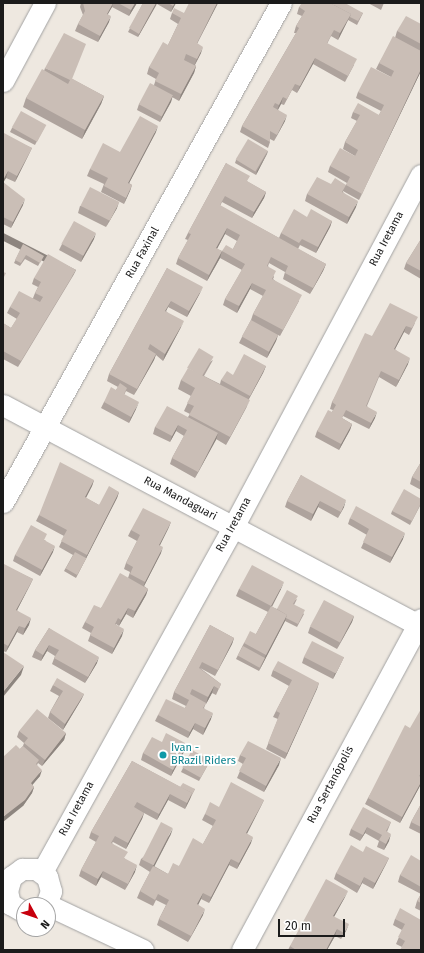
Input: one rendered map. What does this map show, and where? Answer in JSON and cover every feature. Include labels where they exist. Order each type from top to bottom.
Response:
[{"type":"street","points":[[3,81],[45,3]]},
{"type":"street","name":"Rua Faxinal","points":[[3,502],[47,429],[281,3]]},
{"type":"street","name":"Rua Iretama","points":[[42,872],[233,527],[421,175]]},
{"type":"street","name":"Rua Mandaguari","points":[[3,405],[233,527],[420,623]]},
{"type":"street","name":"Rua Sertanópolis","points":[[242,950],[420,623]]},
{"type":"street","points":[[16,909],[5,898],[7,884],[16,873],[29,868],[42,872],[51,891],[49,897]]},
{"type":"street","points":[[56,909],[143,950]]},
{"type":"building","points":[[83,3],[113,3],[107,14],[111,16],[100,36],[78,24],[85,11]]},
{"type":"building","points":[[118,3],[135,3],[131,10]]},
{"type":"building","points":[[143,3],[156,3],[139,34],[129,28]]},
{"type":"building","points":[[168,3],[175,3],[173,6]]},
{"type":"building","points":[[189,3],[217,3],[197,43],[203,47],[197,59],[186,54],[184,60],[196,66],[181,94],[155,81],[159,73],[149,67],[163,42],[168,45],[181,18],[172,13],[174,8],[184,13]]},
{"type":"building","points":[[302,3],[330,3],[351,14],[340,33],[334,30],[327,43],[357,59],[348,76],[315,58],[300,86],[295,84],[287,99],[283,97],[279,105],[275,103],[273,107],[287,115],[277,135],[270,131],[270,142],[242,126],[299,28],[296,26],[305,11],[299,7]]},
{"type":"building","points":[[332,3],[345,3],[363,13],[358,21],[350,17],[351,14]]},
{"type":"building","points":[[406,16],[421,24],[421,44],[397,31]]},
{"type":"building","points":[[64,33],[86,44],[72,79],[70,80],[45,68]]},
{"type":"building","points":[[393,36],[421,51],[421,69],[362,194],[346,185],[350,177],[330,166],[340,148],[355,156],[358,150],[345,142],[360,115],[353,112],[358,103],[379,115],[384,105],[358,92],[371,67],[391,77],[394,71],[379,63]]},
{"type":"building","points":[[42,69],[68,84],[71,78],[104,96],[85,130],[26,98]]},
{"type":"building","points":[[150,83],[173,95],[162,116],[139,104]]},
{"type":"building","points":[[21,111],[46,125],[37,142],[12,128]]},
{"type":"building","points":[[140,116],[158,126],[128,183],[132,185],[126,198],[104,186],[108,178],[90,169],[103,143],[120,152]]},
{"type":"building","points":[[4,133],[32,148],[17,176],[8,171],[3,180],[3,135]]},
{"type":"building","points":[[248,139],[268,151],[255,171],[236,160]]},
{"type":"building","points":[[226,163],[250,176],[247,181],[266,192],[254,212],[225,196],[220,205],[326,264],[313,288],[285,273],[288,266],[271,257],[267,266],[276,271],[272,279],[302,295],[283,330],[253,314],[266,290],[252,283],[239,306],[225,299],[245,264],[222,251],[209,275],[178,258],[191,234],[188,233]],"holes":[[[227,228],[240,235],[233,249],[226,245],[222,251],[216,248]]]},
{"type":"building","points":[[317,177],[331,184],[335,178],[346,185],[342,192],[358,201],[349,217],[307,194]]},
{"type":"building","points":[[3,182],[25,199],[13,222],[3,217]]},
{"type":"building","points":[[90,187],[119,202],[110,221],[80,206]]},
{"type":"building","points":[[294,209],[307,217],[311,209],[332,221],[318,247],[302,239],[299,243],[281,233]]},
{"type":"building","points":[[74,221],[96,233],[83,256],[61,244]]},
{"type":"building","points":[[421,239],[421,271],[406,263]]},
{"type":"building","points":[[23,244],[44,256],[40,263],[26,255],[21,263],[15,260]]},
{"type":"building","points":[[48,254],[76,270],[21,361],[3,351],[3,323],[11,328],[20,313],[10,307],[19,291],[40,302],[43,297],[35,293],[41,282],[34,278]]},
{"type":"building","points":[[167,268],[203,287],[189,311],[171,301],[165,311],[184,321],[165,354],[150,344],[148,349],[156,354],[137,389],[109,374]]},
{"type":"building","points":[[3,272],[6,273],[3,279]]},
{"type":"building","points":[[390,303],[418,317],[412,328],[406,326],[394,349],[410,358],[399,380],[381,371],[366,406],[377,412],[371,423],[346,410],[342,418],[352,424],[341,444],[317,431],[328,410],[332,412],[336,405],[332,402],[365,333],[372,336]]},
{"type":"building","points":[[251,320],[278,335],[269,352],[242,337]]},
{"type":"building","points":[[199,348],[214,357],[202,376],[187,368]]},
{"type":"building","points":[[244,354],[266,366],[250,396],[221,380],[227,371],[233,375]]},
{"type":"building","points":[[188,368],[250,400],[230,437],[189,415],[194,406],[187,403],[195,388],[181,380]]},
{"type":"building","points":[[120,383],[127,388],[124,394],[139,402],[131,417],[104,402],[111,387],[116,390]]},
{"type":"building","points":[[167,406],[218,433],[198,472],[172,458],[187,430],[178,425],[172,436],[155,427]]},
{"type":"building","points":[[60,462],[94,480],[85,497],[99,505],[109,486],[119,492],[87,555],[61,541],[67,530],[39,515]]},
{"type":"building","points":[[421,462],[421,482],[412,477]]},
{"type":"building","points":[[301,475],[346,500],[341,512],[320,501],[313,514],[287,501]]},
{"type":"building","points":[[404,489],[421,499],[421,503],[412,521],[392,511]]},
{"type":"building","points":[[356,506],[405,533],[392,557],[363,542],[369,529],[350,518]]},
{"type":"building","points":[[143,508],[171,522],[159,545],[163,547],[145,582],[130,574],[133,567],[126,563],[140,535],[131,530]]},
{"type":"building","points":[[31,525],[47,534],[44,540],[55,546],[42,570],[15,555]]},
{"type":"building","points":[[75,552],[86,558],[77,575],[66,569]]},
{"type":"building","points":[[4,564],[33,579],[16,610],[31,618],[25,628],[19,626],[8,646],[3,643]]},
{"type":"building","points":[[252,565],[284,582],[271,606],[239,589]]},
{"type":"building","points":[[120,573],[148,589],[135,611],[128,608],[121,620],[118,618],[115,624],[124,629],[114,648],[90,635],[94,627],[85,622],[94,605],[101,608]]},
{"type":"building","points":[[287,590],[298,596],[293,604],[305,610],[298,624],[286,618],[287,615],[277,609]]},
{"type":"building","points":[[324,600],[354,616],[340,642],[310,626]]},
{"type":"building","points":[[271,606],[287,615],[266,655],[244,643],[250,631],[256,634]]},
{"type":"building","points":[[210,625],[234,638],[218,670],[202,662],[199,668],[221,684],[219,689],[214,686],[208,697],[192,689],[190,694],[206,703],[203,708],[213,713],[205,728],[195,723],[190,732],[158,715],[166,699],[185,708],[189,700],[174,692]]},
{"type":"building","points":[[49,628],[99,657],[88,677],[54,658],[59,650],[49,645],[43,655],[35,650]]},
{"type":"building","points":[[312,641],[344,657],[336,673],[304,657]]},
{"type":"building","points":[[243,646],[265,658],[260,668],[238,656]]},
{"type":"building","points":[[3,652],[24,666],[3,692]]},
{"type":"building","points":[[278,661],[319,683],[287,753],[268,743],[280,713],[276,711],[292,680],[273,670]]},
{"type":"building","points":[[57,678],[84,694],[65,724],[50,712],[63,691],[53,685]]},
{"type":"building","points":[[37,709],[66,733],[45,760],[24,743],[28,738],[19,731]]},
{"type":"building","points":[[421,709],[421,772],[419,776],[421,777],[421,782],[402,817],[368,798],[405,725],[410,728]]},
{"type":"building","name":"Ivan - BRazil Riders","points":[[166,733],[187,744],[173,770],[143,753],[152,737],[162,742]]},
{"type":"building","points":[[248,741],[281,758],[266,786],[239,771],[246,758],[240,755]]},
{"type":"building","points":[[16,745],[20,749],[23,746],[39,760],[36,764],[42,770],[31,783],[34,787],[25,800],[3,817],[3,757]]},
{"type":"building","points":[[192,750],[210,760],[201,778],[182,767]]},
{"type":"building","points":[[132,761],[192,793],[187,803],[170,794],[159,814],[137,802],[134,807],[144,813],[128,843],[115,836],[111,843],[128,852],[124,858],[137,865],[128,884],[103,871],[98,879],[81,870],[99,836],[91,832]]},
{"type":"building","points":[[231,782],[264,800],[246,833],[253,837],[239,863],[231,859],[211,897],[203,893],[197,904],[205,909],[191,936],[159,919],[169,900],[158,894],[155,900],[140,891],[153,866],[168,874],[173,863],[179,866],[193,838],[203,844],[216,820],[205,814],[210,802],[219,807]]},
{"type":"building","points":[[183,783],[195,789],[191,796],[192,793],[180,787]]},
{"type":"building","points":[[421,804],[421,827],[411,822]]},
{"type":"building","points":[[363,807],[391,822],[386,831],[391,834],[386,844],[379,840],[382,835],[367,827],[363,835],[351,829]]},
{"type":"building","points":[[161,822],[173,828],[154,865],[142,859]]},
{"type":"building","points":[[351,845],[363,852],[366,846],[389,858],[375,883],[364,877],[360,886],[336,873]]},
{"type":"building","points":[[411,855],[421,861],[421,887],[400,875]]},
{"type":"building","points":[[326,879],[348,891],[333,916],[349,924],[344,933],[337,929],[326,950],[296,950],[290,946]]},
{"type":"building","points":[[421,894],[421,903],[417,901]]},
{"type":"building","points":[[400,908],[421,920],[421,950],[400,950],[405,941],[398,937],[405,924],[395,919]]},
{"type":"place","name":"Ivan - BRazil Riders","points":[[163,755]]}]
